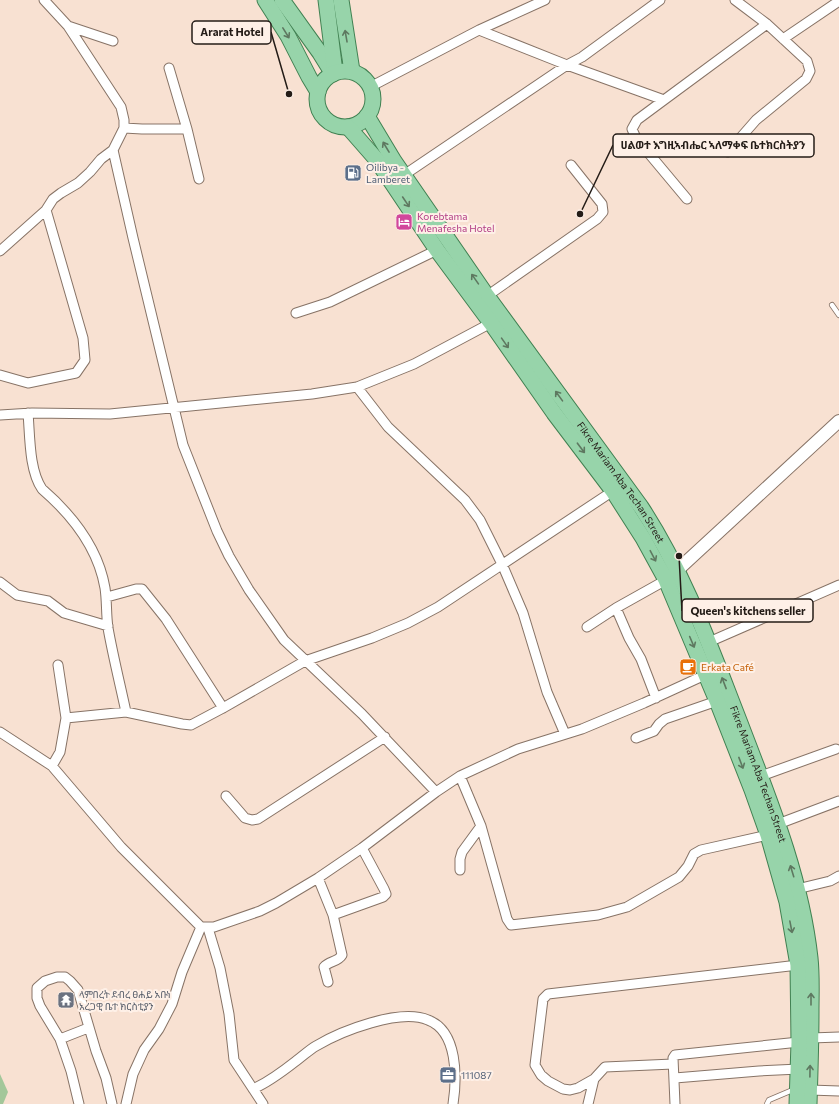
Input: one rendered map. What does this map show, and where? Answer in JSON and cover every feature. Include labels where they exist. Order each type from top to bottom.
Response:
[{"type":"main road","points":[[265,0],[288,36],[318,92]]},
{"type":"main road","points":[[282,0],[334,74]]},
{"type":"main road","points":[[326,0],[334,74]]},
{"type":"main road","points":[[341,0],[352,71]]},
{"type":"main road","points":[[341,71],[352,71],[364,78],[370,86],[373,101],[371,109],[368,116],[355,125],[348,127],[330,123],[319,110],[317,101],[318,92],[327,78],[334,74],[341,71]]},
{"type":"main road","name":"Fikre Mariam Aba Techan Street","points":[[368,116],[394,161],[487,296],[657,531],[705,675],[759,783]]},
{"type":"main road","name":"Fikre Mariam Aba Techan Street","points":[[348,127],[376,158],[437,250],[613,491],[643,538],[672,576],[709,642],[759,783],[773,830],[797,889],[810,960],[803,1099]]},
{"type":"main road","name":"Fikre Mariam Aba Techan Street","points":[[773,830],[798,965],[805,1040],[799,1069],[803,1099]]},
{"type":"street","points":[[0,251],[46,210],[53,199],[78,183],[101,159],[113,150],[124,128],[121,107],[68,26],[44,0]]},
{"type":"street","points":[[370,86],[479,30],[545,0]]},
{"type":"street","points":[[404,175],[567,65],[582,57],[660,0]]},
{"type":"street","points":[[728,152],[756,120],[806,79],[810,71],[806,61],[783,39],[767,24],[735,0]]},
{"type":"street","points":[[783,39],[839,1]]},
{"type":"street","points":[[687,199],[636,138],[632,129],[637,120],[767,24]]},
{"type":"street","points":[[68,26],[113,41]]},
{"type":"street","points":[[479,30],[567,65],[664,100]]},
{"type":"street","points":[[169,68],[187,129],[199,179]]},
{"type":"street","points":[[124,128],[187,129]]},
{"type":"street","points":[[113,150],[183,445],[217,531],[229,556],[249,590],[284,640],[362,714],[436,792]]},
{"type":"street","points":[[487,296],[597,219],[603,212],[602,204],[571,165]]},
{"type":"street","points":[[0,375],[28,383],[76,373],[84,360],[83,338],[46,210]]},
{"type":"street","points":[[296,313],[330,302],[437,250]]},
{"type":"street","points":[[0,415],[28,413],[110,414],[312,394],[357,387],[414,364],[491,323]]},
{"type":"street","points":[[357,387],[388,427],[465,500],[480,520],[502,564],[523,613],[547,692],[565,734]]},
{"type":"street","points":[[28,413],[32,450],[38,483],[42,489],[77,524],[92,548],[101,569],[107,597],[108,626],[126,712]]},
{"type":"street","points":[[587,627],[616,608],[672,576],[839,421]]},
{"type":"street","points":[[66,718],[126,712],[182,724],[191,724],[223,708],[305,661],[372,638],[408,623],[438,607],[613,491]]},
{"type":"street","points":[[0,582],[17,596],[48,602],[64,613],[108,626]]},
{"type":"street","points":[[709,642],[839,585]]},
{"type":"street","points":[[107,597],[136,589],[142,589],[166,619],[223,708]]},
{"type":"street","points":[[616,608],[629,638],[641,659],[656,698]]},
{"type":"street","points":[[52,766],[60,752],[66,718],[58,665]]},
{"type":"street","points":[[204,927],[214,927],[260,911],[276,903],[318,878],[362,848],[436,792],[460,776],[518,749],[582,729],[656,698],[705,675]]},
{"type":"street","points":[[636,738],[654,731],[664,719],[717,701]]},
{"type":"street","points":[[0,732],[52,766],[121,847],[204,927],[220,968],[228,1006],[234,1060],[262,1104]]},
{"type":"street","points":[[226,796],[245,818],[252,820],[258,818],[385,737]]},
{"type":"street","points":[[759,783],[836,749]]},
{"type":"street","points":[[460,776],[481,826],[507,920],[511,925],[598,916],[627,907],[679,877],[688,866],[694,854],[701,850],[773,830],[839,801]]},
{"type":"street","points":[[460,870],[460,859],[462,852],[481,826]]},
{"type":"street","points":[[333,915],[383,897],[386,894],[362,848]]},
{"type":"street","points":[[797,889],[830,881],[839,876]]},
{"type":"street","points":[[318,878],[333,915],[342,955],[341,958],[326,964],[324,967],[328,982]]},
{"type":"street","points":[[126,1104],[133,1074],[144,1050],[159,1029],[172,1004],[182,972],[204,927]]},
{"type":"street","points":[[674,1064],[605,1067],[594,1079],[578,1088],[564,1090],[548,1081],[541,1075],[535,1065],[543,999],[548,994],[798,965]]},
{"type":"street","points":[[79,1104],[71,1072],[60,1039],[40,1006],[36,993],[37,988],[45,981],[57,977],[65,977],[78,990],[88,1028],[106,1078],[112,1104]]},
{"type":"street","points":[[253,1089],[268,1082],[315,1046],[356,1028],[387,1018],[408,1016],[428,1020],[444,1031],[454,1056],[453,1104]]},
{"type":"street","points":[[60,1039],[88,1028]]},
{"type":"street","points":[[675,1104],[673,1058],[675,1055],[839,1037]]},
{"type":"street","points":[[675,1078],[799,1069]]},
{"type":"street","points":[[588,1104],[594,1079]]},
{"type":"street","points":[[803,1099],[839,1091]]},
{"type":"lane","points":[[832,305],[839,315]]},
{"type":"lane","points":[[767,1104],[769,1100],[803,1099]]},
{"type":"green space","points":[[0,1074],[8,1092],[3,1104],[0,1104]]},
{"type":"place","name":"Ararat Hotel","points":[[289,94]]},
{"type":"place","name":"Oilibya - Lamberet","points":[[353,173]]},
{"type":"place","name":"ሀልወተ እግዚኣብሔር ኣለማቀፍ ቤተክርስትያን","points":[[580,214]]},
{"type":"place","name":"Korebtama Menafesha Hotel","points":[[404,222]]},
{"type":"place","name":"Queen's kitchens seller","points":[[679,556]]},
{"type":"place","name":"Erkata Café","points":[[688,667]]},
{"type":"place","name":"ላምበረት ደብረ ፀሐይ አቡነ አረጋዊ ቤተ ክርስቲያን","points":[[66,1000]]},
{"type":"place","name":"111087","points":[[448,1075]]}]
